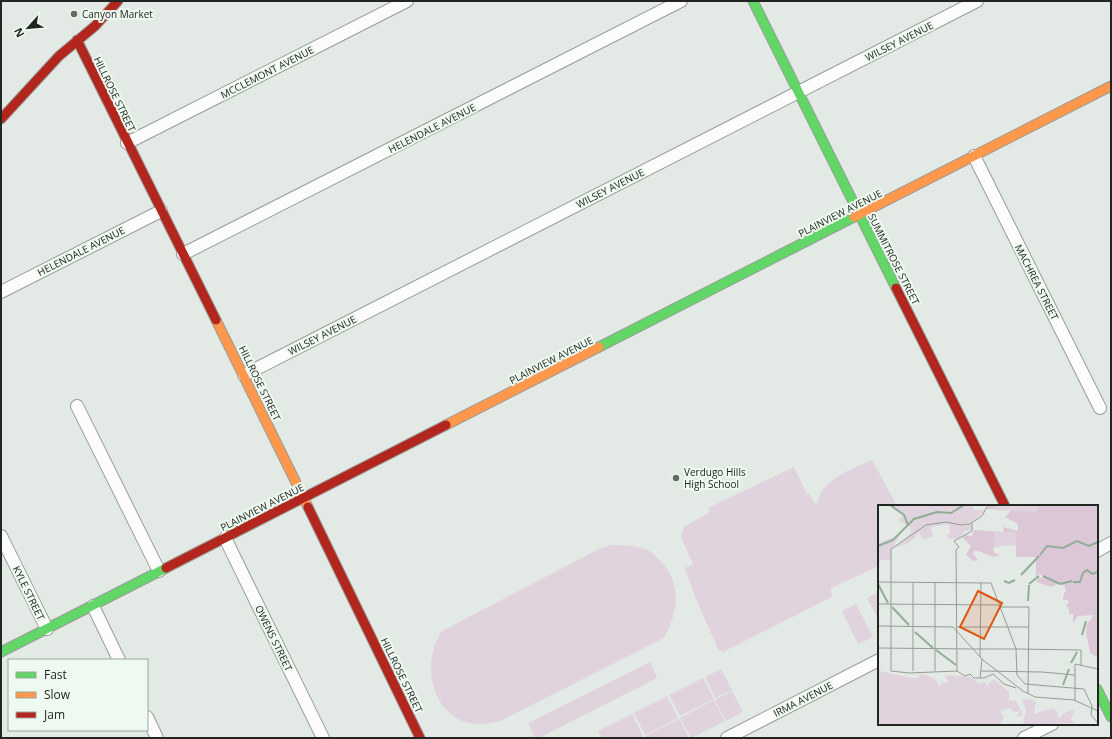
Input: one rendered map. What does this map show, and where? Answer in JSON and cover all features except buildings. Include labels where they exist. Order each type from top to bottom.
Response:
[{"type":"street","points":[[1,119],[59,56],[95,26],[117,1]]},
{"type":"street","name":"MCCLEMONT AVENUE","points":[[127,143],[407,1]]},
{"type":"street","name":"HELENDALE AVENUE","points":[[183,254],[681,1]]},
{"type":"street","name":"SUMMITROSE STREET","points":[[753,1],[1005,505]]},
{"type":"street","name":"WILSEY AVENUE","points":[[244,375],[977,1]]},
{"type":"street","name":"HILLROSE STREET","points":[[78,40],[127,143],[244,375],[420,738]]},
{"type":"street","name":"PLAINVIEW AVENUE","points":[[1,652],[1111,86]]},
{"type":"street","name":"MACHREA STREET","points":[[974,156],[1100,408]]},
{"type":"street","name":"HELENDALE AVENUE","points":[[1,292],[161,211]]},
{"type":"street","points":[[77,406],[159,571]]},
{"type":"street","name":"KYLE STREET","points":[[1,536],[47,629]]},
{"type":"street","name":"OWENS STREET","points":[[225,538],[323,738]]},
{"type":"street","points":[[1098,550],[1111,544]]},
{"type":"street","points":[[93,606],[119,659]]},
{"type":"street","name":"IRMA AVENUE","points":[[727,738],[878,661]]},
{"type":"street","points":[[1099,696],[1111,717]]},
{"type":"street","points":[[148,719],[157,738]]},
{"type":"street","points":[[1024,738],[1050,725]]},
{"type":"shaded area","points":[[872,460],[896,505],[878,505],[878,566],[831,588],[832,597],[723,652],[718,649],[695,596],[685,568],[693,564],[681,537],[684,527],[710,512],[708,508],[794,467],[807,494],[809,494],[816,506],[819,497],[830,482],[846,472]]},
{"type":"shaded area","points":[[611,545],[633,546],[648,550],[660,560],[670,574],[676,601],[672,620],[664,638],[500,721],[483,724],[465,722],[455,717],[446,709],[439,700],[434,689],[431,665],[436,641],[442,631],[599,549]]},
{"type":"shaded area","points":[[878,592],[878,619],[867,598]]},
{"type":"shaded area","points":[[856,604],[873,637],[858,644],[842,611]]},
{"type":"shaded area","points":[[650,662],[657,678],[539,738],[535,738],[528,723]]},
{"type":"shaded area","points":[[721,669],[732,690],[715,698],[705,677]]},
{"type":"shaded area","points":[[703,678],[714,699],[680,716],[669,695]]},
{"type":"shaded area","points":[[732,691],[743,712],[726,721],[715,700]]},
{"type":"shaded area","points":[[667,696],[678,718],[645,735],[634,713]]},
{"type":"shaded area","points":[[714,700],[725,721],[691,738],[680,718]]},
{"type":"shaded area","points":[[632,714],[643,736],[638,738],[602,738],[598,731]]},
{"type":"shaded area","points":[[679,719],[689,738],[646,738],[645,736]]},
{"type":"traffic: fast","points":[[753,1],[896,288]]},
{"type":"traffic: fast","points":[[599,347],[854,217]]},
{"type":"traffic: fast","points":[[1,652],[166,568]]},
{"type":"traffic: fast","points":[[1098,691],[1111,717]]},
{"type":"traffic: slow","points":[[854,217],[1111,86]]},
{"type":"traffic: slow","points":[[216,320],[308,507]]},
{"type":"traffic: slow","points":[[446,425],[599,347]]},
{"type":"traffic: jam","points":[[1,119],[59,56],[95,26],[118,1]]},
{"type":"traffic: jam","points":[[77,40],[216,320]]},
{"type":"traffic: jam","points":[[896,288],[1004,505]]},
{"type":"traffic: jam","points":[[166,568],[446,425]]},
{"type":"traffic: jam","points":[[308,507],[420,738]]},
{"type":"place","name":"Canyon Market","points":[[74,14]]},
{"type":"place","name":"Verdugo Hills High School","points":[[676,478]]}]
